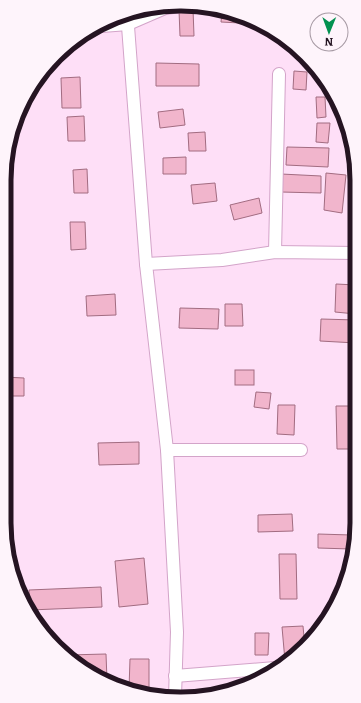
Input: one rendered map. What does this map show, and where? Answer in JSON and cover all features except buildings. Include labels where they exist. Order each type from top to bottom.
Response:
[{"type":"street","points":[[128,19],[146,264],[167,450],[177,632],[175,692]]},
{"type":"street","points":[[275,252],[279,74]]},
{"type":"street","points":[[146,264],[222,260],[275,252],[350,254]]},
{"type":"street","points":[[167,450],[301,450]]},
{"type":"street","points":[[175,676],[265,669]]}]
